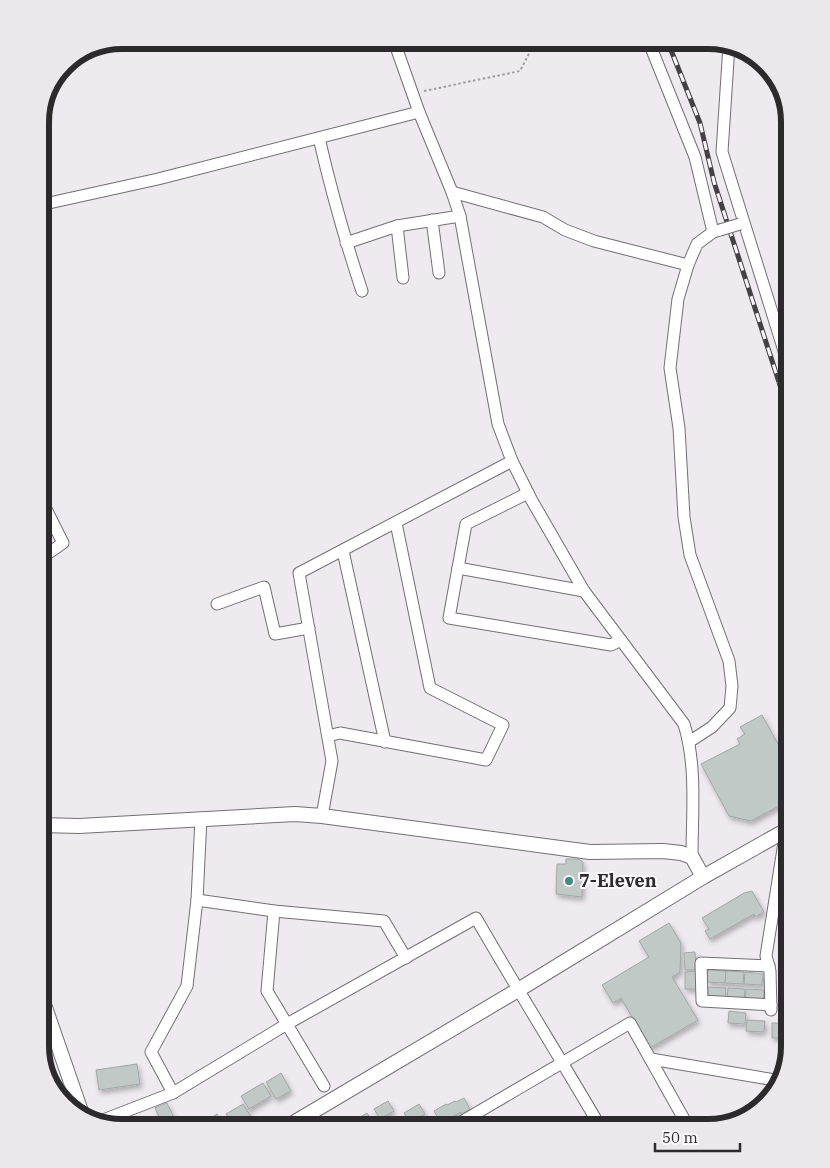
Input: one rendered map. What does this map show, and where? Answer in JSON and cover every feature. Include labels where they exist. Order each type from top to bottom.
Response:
[{"type":"street","points":[[396,49],[460,216],[498,424],[512,461],[528,493],[584,591],[684,724],[689,742],[692,789],[692,857],[704,877]]},
{"type":"street","points":[[652,49],[695,157],[716,231]]},
{"type":"street","points":[[729,52],[722,152],[742,223],[781,340]]},
{"type":"street","points":[[49,203],[158,179],[419,112]]},
{"type":"street","points":[[319,138],[331,191],[362,291]]},
{"type":"street","points":[[452,192],[543,217],[565,230],[594,241],[688,265]]},
{"type":"street","points":[[346,242],[397,226],[460,216]]},
{"type":"street","points":[[432,220],[439,273]]},
{"type":"street","points":[[689,742],[712,727],[730,708],[732,686],[729,661],[690,554],[684,517],[679,428],[670,368],[678,299],[688,265],[697,244],[716,231],[742,223]]},
{"type":"street","points":[[397,226],[403,278]]},
{"type":"street","points":[[776,324],[781,325]]},
{"type":"street","points":[[322,816],[332,761],[299,573],[512,461]]},
{"type":"street","points":[[528,493],[466,524],[449,618],[611,645],[621,640]]},
{"type":"street","points":[[49,515],[63,543],[49,553]]},
{"type":"street","points":[[328,736],[340,734],[486,760],[503,725],[430,688],[396,523]]},
{"type":"street","points":[[343,551],[385,742]]},
{"type":"street","points":[[458,568],[584,591]]},
{"type":"street","points":[[217,604],[264,586],[275,634],[309,628]]},
{"type":"street","points":[[49,825],[79,826],[295,814],[590,852],[663,851],[681,853],[692,857]]},
{"type":"street","points":[[173,1093],[151,1052],[187,986],[197,900],[201,818]]},
{"type":"street","points":[[300,1119],[519,990],[704,877],[781,833]]},
{"type":"street","points":[[769,966],[701,963],[702,1002],[771,1007],[769,966],[766,956],[781,869]]},
{"type":"street","points":[[197,900],[274,911],[384,921],[406,958]]},
{"type":"street","points":[[274,911],[267,991],[324,1086]]},
{"type":"street","points":[[109,1118],[173,1093],[287,1024],[476,918],[563,1061],[595,1119]]},
{"type":"street","points":[[49,1019],[79,1105]]},
{"type":"street","points":[[466,1119],[630,1023],[684,1119]]},
{"type":"street","points":[[651,1059],[773,1079]]},
{"type":"path","points":[[412,93],[520,71],[531,49]]},
{"type":"building","points":[[762,715],[781,750],[781,805],[751,821],[729,816],[701,764],[740,744],[737,739],[745,734],[740,727]]},
{"type":"building","name":"7-Eleven","points":[[566,859],[579,859],[583,862],[582,897],[556,894],[557,864],[566,864]]},
{"type":"building","points":[[752,891],[764,912],[755,917],[754,914],[710,939],[705,931],[709,929],[702,918],[744,893]]},
{"type":"building","points":[[669,923],[681,943],[680,972],[672,977],[698,1020],[650,1048],[621,998],[613,1003],[602,985],[649,957],[639,941]]},
{"type":"building","points":[[695,952],[696,970],[685,970],[684,953]]},
{"type":"building","points":[[708,970],[726,971],[725,983],[707,982]]},
{"type":"building","points":[[696,971],[697,989],[685,989],[685,972]]},
{"type":"building","points":[[726,971],[744,972],[743,984],[725,983]]},
{"type":"building","points":[[745,972],[763,974],[762,985],[744,984]]},
{"type":"building","points":[[708,987],[726,988],[725,999],[708,998]]},
{"type":"building","points":[[728,988],[745,989],[744,1000],[727,999]]},
{"type":"building","points":[[746,989],[764,990],[763,1002],[745,1001]]},
{"type":"building","points":[[729,1011],[746,1013],[745,1024],[728,1023]]},
{"type":"building","points":[[747,1020],[765,1021],[764,1032],[746,1031]]},
{"type":"building","points":[[772,1023],[781,1023],[781,1038],[772,1038]]},
{"type":"building","points":[[137,1064],[140,1084],[99,1090],[96,1070]]},
{"type":"building","points":[[281,1073],[291,1091],[276,1099],[266,1082]]},
{"type":"building","points":[[263,1083],[271,1096],[249,1109],[241,1096]]},
{"type":"building","points":[[464,1098],[470,1109],[448,1119],[439,1119],[434,1111],[446,1104]]},
{"type":"building","points":[[388,1101],[394,1111],[380,1119],[374,1109]]},
{"type":"building","points":[[167,1103],[175,1119],[160,1119],[155,1108]]},
{"type":"building","points":[[243,1104],[252,1119],[230,1119],[226,1114]]},
{"type":"building","points":[[419,1104],[425,1114],[417,1119],[408,1119],[404,1113]]},
{"type":"building","points":[[367,1113],[371,1119],[357,1119]]},
{"type":"building","points":[[217,1114],[220,1119],[209,1119]]},
{"type":"railway","points":[[671,49],[700,123],[714,182],[781,388]]},
{"type":"place","name":"7-Eleven","points":[[569,881]]}]
